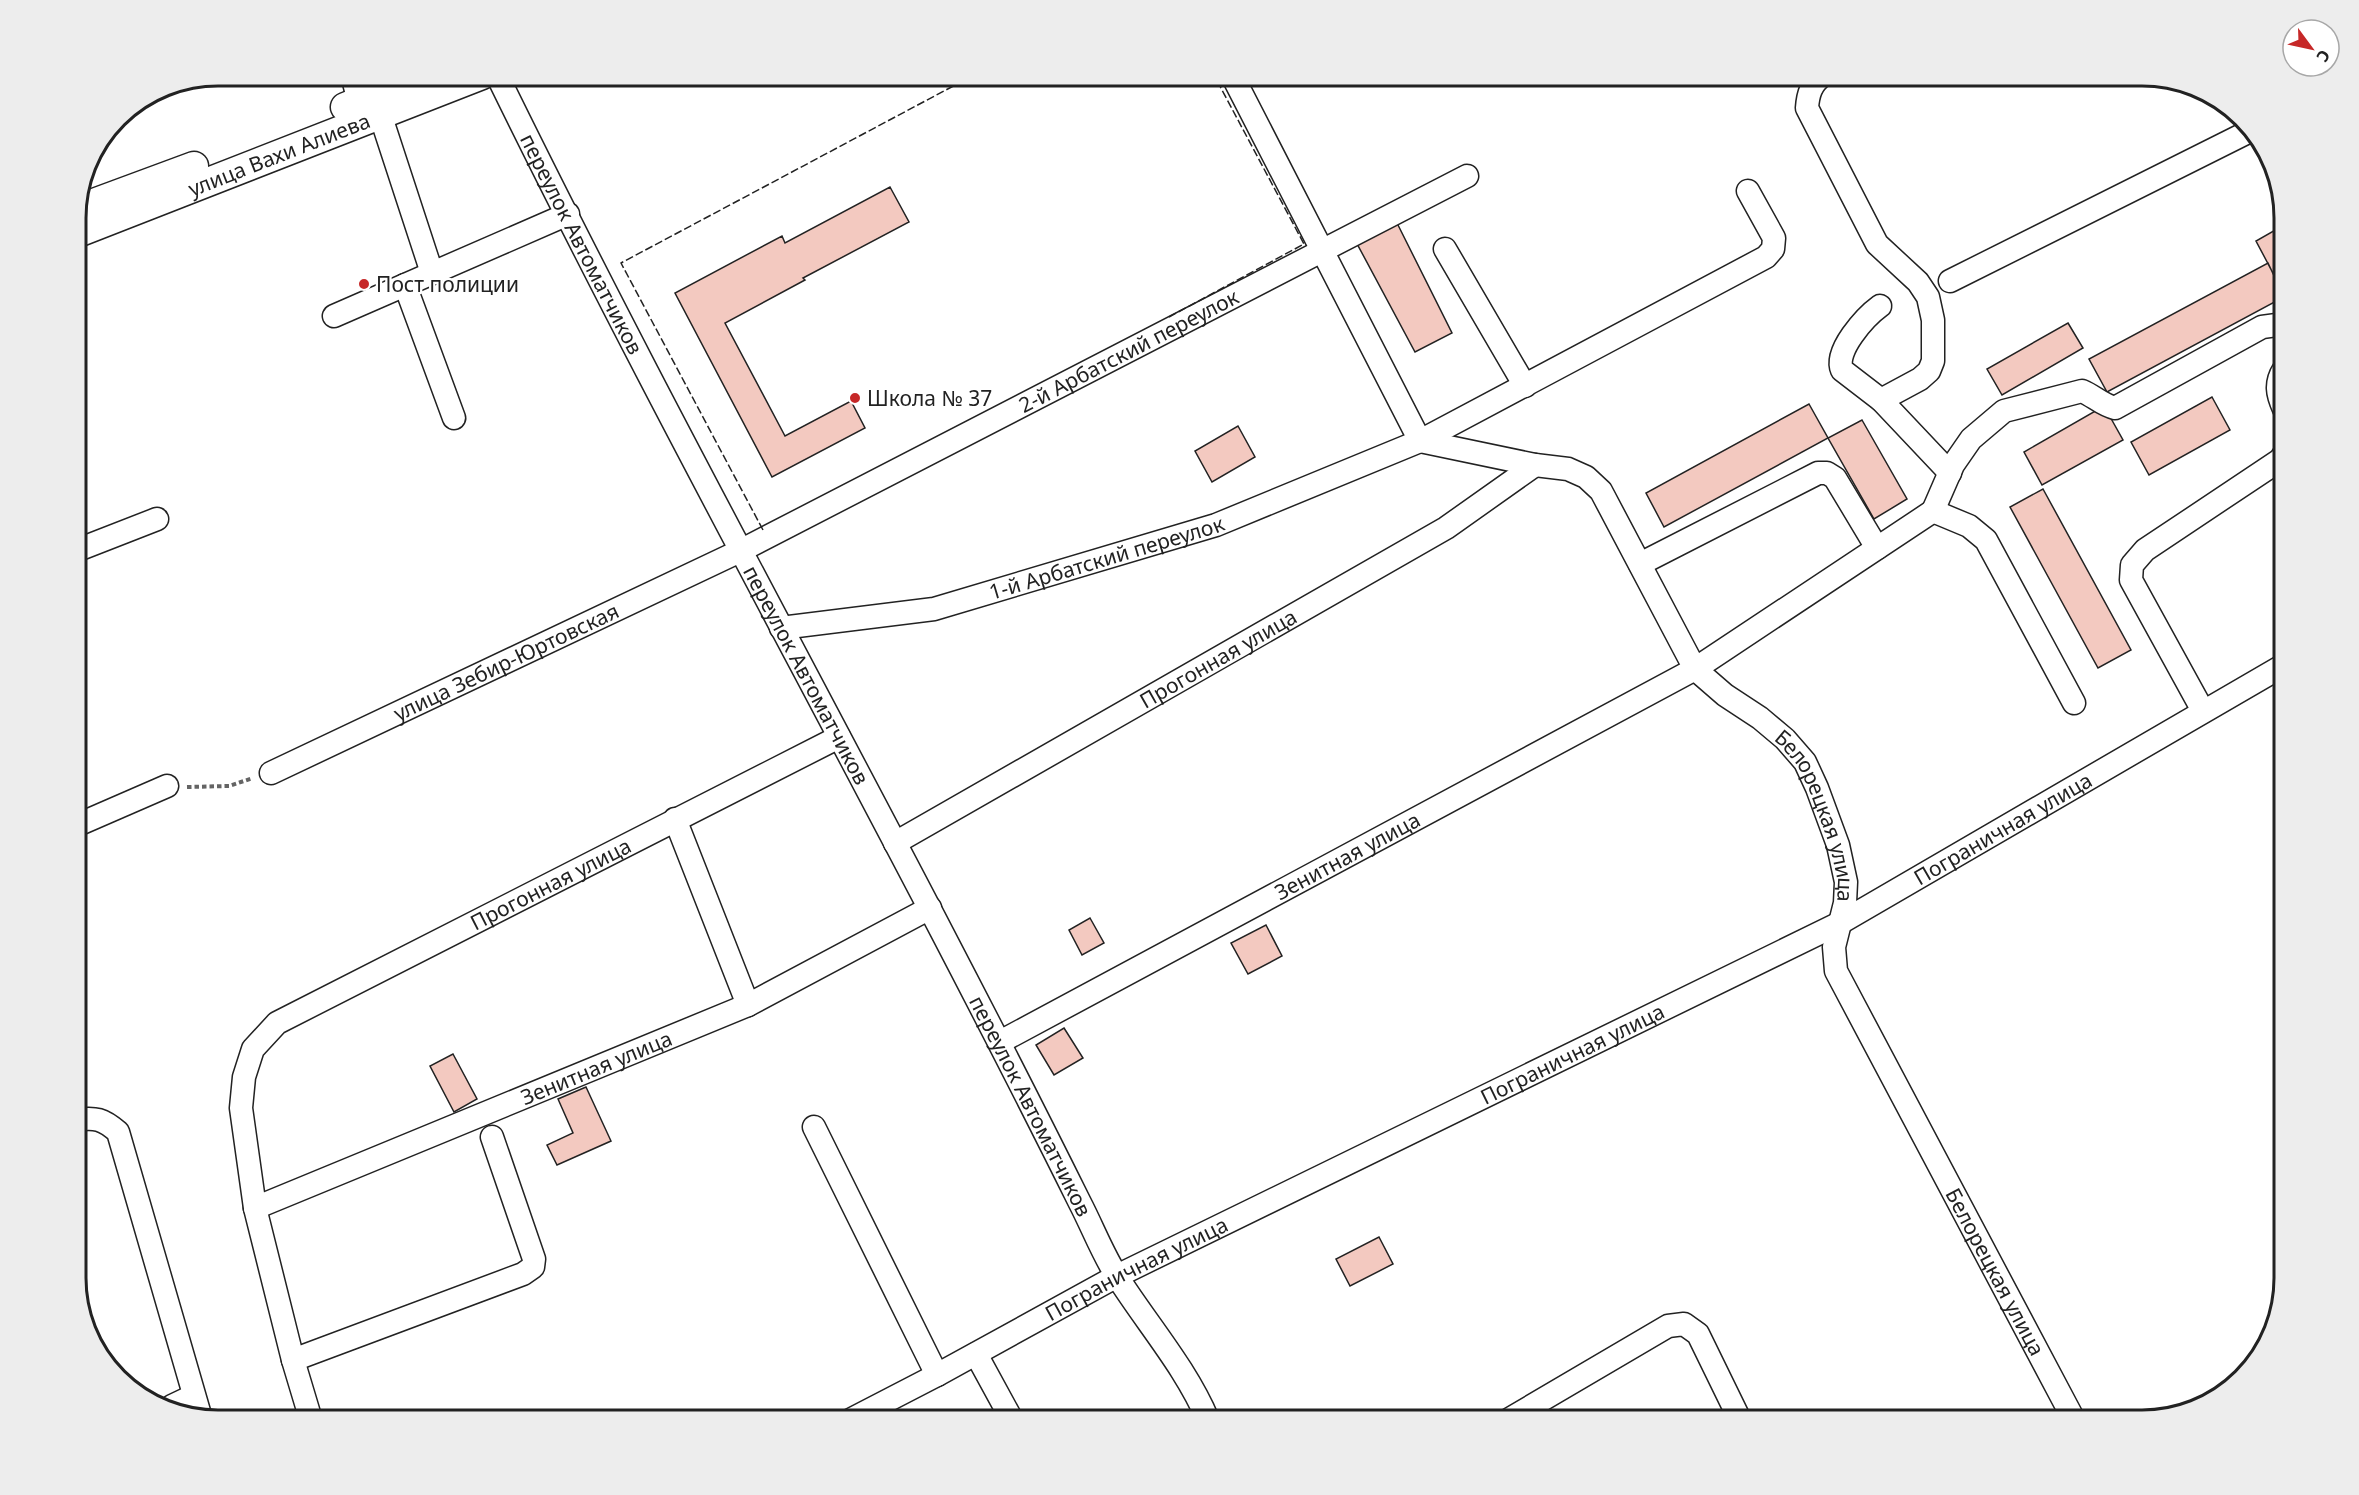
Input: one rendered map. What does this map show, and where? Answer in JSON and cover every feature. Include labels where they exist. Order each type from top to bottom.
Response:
[{"type":"main road","name":"улица Вахи Алиева","points":[[86,229],[401,86]]},
{"type":"main road","name":"улица Вахи Алиева","points":[[86,206],[364,103],[436,86]]},
{"type":"street","points":[[1237,85],[1420,441],[1535,465]]},
{"type":"street","points":[[1813,85],[1808,95],[1807,108],[1877,244],[1918,282],[1928,297],[1934,320],[1933,360],[1929,370],[1920,379],[1881,400]]},
{"type":"street","name":"переулок Автоматчиков","points":[[503,86],[740,551],[1000,1042],[1117,1276],[1159,1337],[1204,1410]]},
{"type":"street","points":[[364,103],[432,273]]},
{"type":"street","points":[[1950,281],[2244,134]]},
{"type":"street","name":"2-й Арбатский переулок","points":[[740,551],[1467,176]]},
{"type":"street","name":"1-й Арбатский переулок","points":[[781,628],[934,609],[1216,525],[1420,441],[1766,257],[1773,249],[1774,238],[1748,191]]},
{"type":"street","points":[[334,316],[568,214]]},
{"type":"street","points":[[1445,249],[1525,386]]},
{"type":"street","points":[[405,285],[454,418]]},
{"type":"street","points":[[1880,306],[1865,318],[1841,355],[1839,363],[1842,370],[1881,400],[1950,473]]},
{"type":"street","points":[[2074,702],[1986,540],[1970,526],[1932,511],[1950,473],[1971,439],[2004,411],[2082,391],[2105,406],[2115,408],[2262,327],[2273,324]]},
{"type":"street","name":"Белорецкая улица","points":[[1535,465],[1568,469],[1586,477],[1601,491],[1695,669],[1725,695],[1760,718],[1785,739],[1805,762],[1838,844],[1846,882],[1845,903],[1834,947],[1836,970],[2069,1410]]},
{"type":"street","name":"Прогонная улица","points":[[895,843],[1446,528],[1535,465]]},
{"type":"street","points":[[2204,711],[2132,580],[2132,565],[2145,550],[2273,465]]},
{"type":"street","points":[[1640,564],[1818,473],[1827,473],[1835,478],[1877,548]]},
{"type":"street","name":"Зенитная улица","points":[[1000,1042],[1695,669],[1932,511]]},
{"type":"street","points":[[86,547],[158,519]]},
{"type":"street","name":"улица Зебир-Юртовская","points":[[271,772],[740,551]]},
{"type":"street","name":"Пограничная улица","points":[[869,1410],[1117,1276],[1840,923],[2273,670]]},
{"type":"street","name":"Прогонная улица","points":[[255,1208],[241,1108],[244,1077],[253,1048],[278,1023],[839,737]]},
{"type":"street","points":[[86,821],[167,786]]},
{"type":"street","points":[[675,819],[748,1005]]},
{"type":"street","name":"Зенитная улица","points":[[255,1208],[748,1005],[930,908]]},
{"type":"street","points":[[86,1119],[106,1122],[118,1132],[196,1405]]},
{"type":"street","points":[[814,1127],[936,1375]]},
{"type":"street","points":[[293,1360],[523,1274],[533,1267],[534,1258],[492,1137]]},
{"type":"street","points":[[255,1208],[293,1360],[308,1410]]},
{"type":"street","points":[[1525,1410],[1668,1326],[1684,1324],[1698,1334],[1735,1410]]},
{"type":"street","points":[[976,1354],[1007,1410]]},
{"type":"path","points":[[167,786],[229,786],[271,772]]},
{"type":"building","points":[[890,187],[909,222],[803,278],[805,280],[725,323],[785,436],[851,401],[865,428],[772,477],[675,293],[782,236],[785,243]]},
{"type":"building","points":[[1394,217],[1452,333],[1415,352],[1355,240]]},
{"type":"building","points":[[2273,231],[2273,273],[2256,241]]},
{"type":"building","points":[[2268,263],[2273,274],[2273,303],[2107,392],[2089,359]]},
{"type":"building","points":[[2068,323],[2083,348],[2002,395],[1987,369]]},
{"type":"building","points":[[2212,397],[2230,430],[2149,475],[2131,442]]},
{"type":"building","points":[[1809,404],[1828,438],[1664,527],[1646,493]]},
{"type":"building","points":[[2104,406],[2123,440],[2042,485],[2024,452]]},
{"type":"building","points":[[1862,420],[1907,499],[1874,519],[1828,438]]},
{"type":"building","points":[[1238,426],[1255,457],[1212,482],[1195,451]]},
{"type":"building","points":[[2043,489],[2131,650],[2098,668],[2010,507]]},
{"type":"building","points":[[1090,918],[1104,943],[1082,955],[1069,930]]},
{"type":"building","points":[[1266,925],[1282,956],[1248,974],[1231,943]]},
{"type":"building","points":[[1064,1028],[1083,1058],[1054,1075],[1036,1045]]},
{"type":"building","points":[[453,1054],[477,1099],[454,1112],[430,1066]]},
{"type":"building","points":[[586,1087],[611,1141],[557,1165],[547,1145],[573,1133],[558,1099]]},
{"type":"building","points":[[1379,1237],[1393,1264],[1350,1286],[1336,1259]]},
{"type":"fence","points":[[1169,317],[1304,244],[1220,85]]},
{"type":"fence","points":[[763,530],[621,263],[954,86]]},
{"type":"place","name":"Пост полиции","points":[[364,284]]},
{"type":"place","name":"Школа № 37","points":[[855,398]]}]
